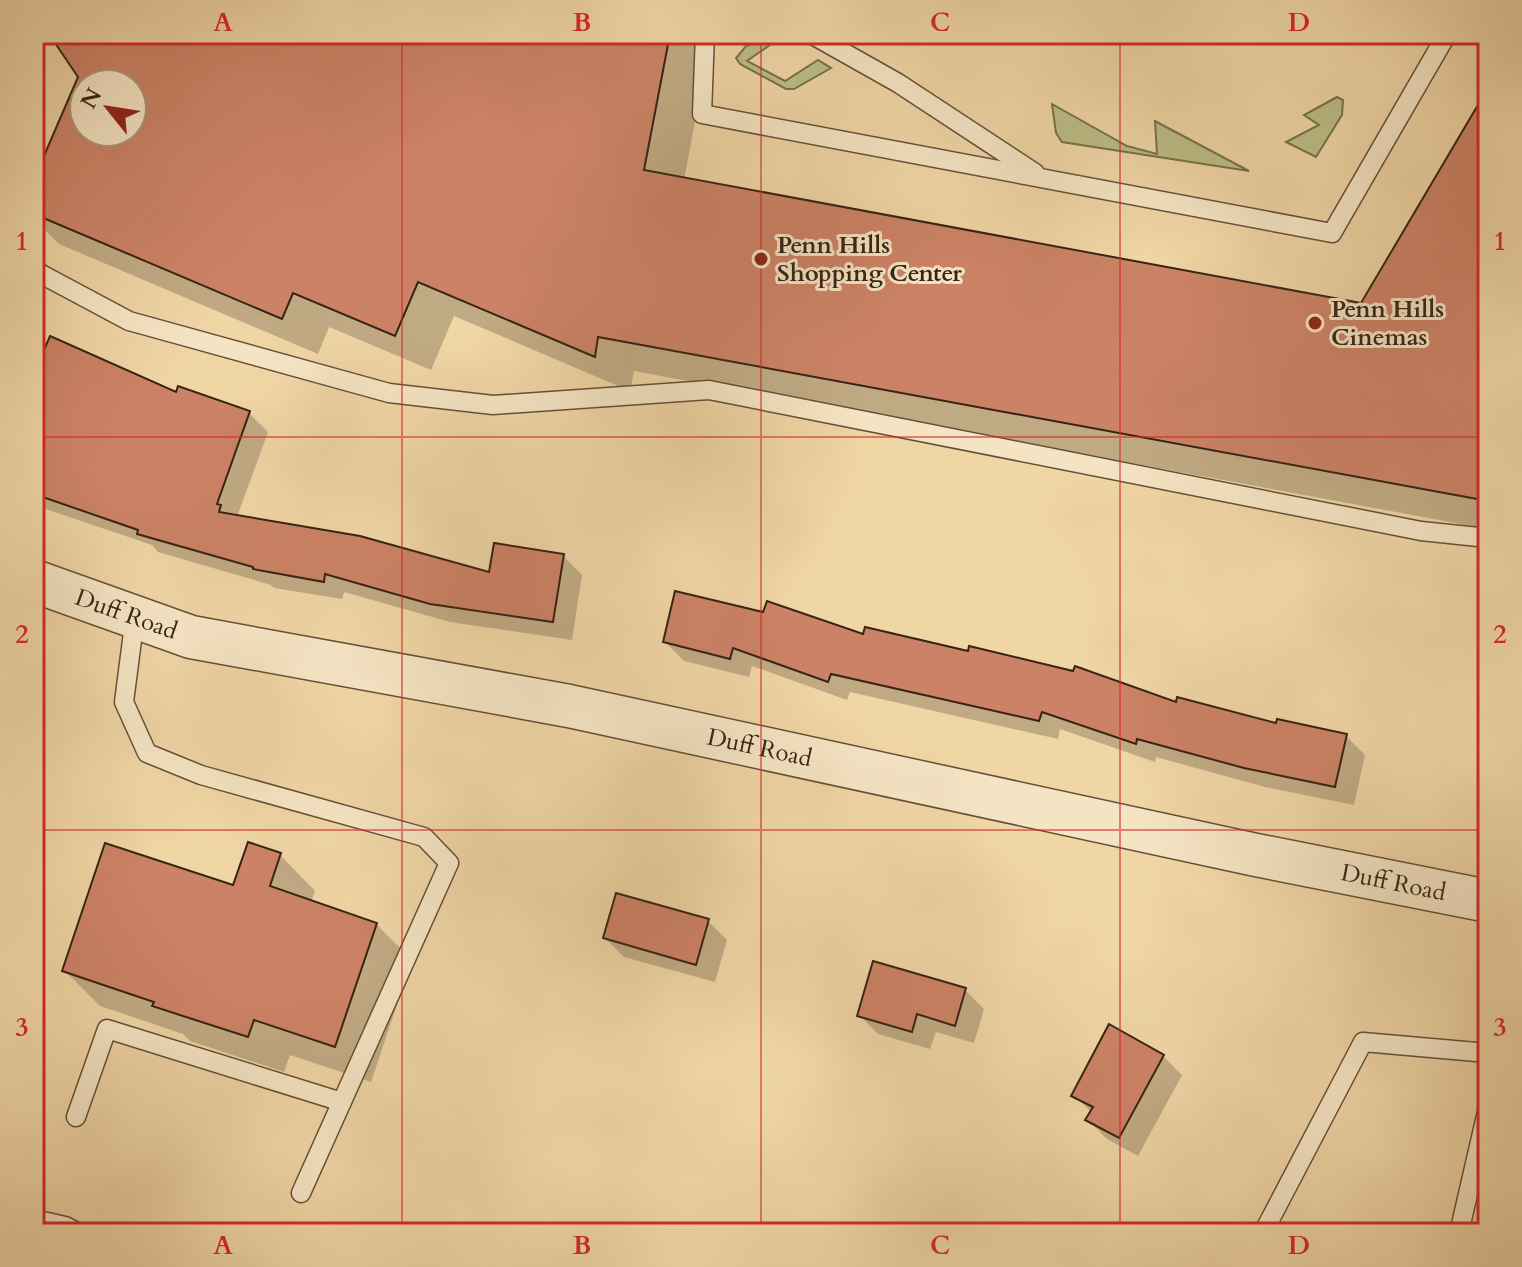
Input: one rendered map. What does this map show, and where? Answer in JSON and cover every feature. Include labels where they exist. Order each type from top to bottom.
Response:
[{"type":"street","name":"Duff Road","points":[[34,581],[191,637],[569,706],[1256,855],[1488,901]]},
{"type":"lane","points":[[705,34],[702,114],[1332,233],[1447,34]]},
{"type":"lane","points":[[811,34],[898,83],[1044,179]]},
{"type":"lane","points":[[34,267],[41,274],[129,321],[389,393],[493,405],[709,390],[1421,531],[1488,538]]},
{"type":"lane","points":[[135,617],[124,702],[147,753],[201,775],[424,837],[449,863],[301,1193]]},
{"type":"lane","points":[[76,1117],[107,1029],[342,1102]]},
{"type":"lane","points":[[1263,1233],[1363,1042],[1488,1053]]},
{"type":"lane","points":[[1459,1233],[1488,1107]]},
{"type":"lane","points":[[34,1219],[65,1226],[79,1233]]},
{"type":"green space","points":[[771,36],[777,40],[747,61],[785,81],[818,60],[831,68],[794,89],[786,89],[740,64],[736,58],[746,46]]},
{"type":"green space","points":[[1337,97],[1343,100],[1342,115],[1316,157],[1286,142],[1319,125],[1304,115]]},
{"type":"green space","points":[[1052,104],[1127,146],[1157,154],[1155,121],[1249,171],[1062,142],[1056,133]]},
{"type":"building","points":[[49,34],[670,34],[644,170],[1361,303],[1488,88],[1488,501],[598,337],[595,357],[418,282],[395,336],[293,293],[282,319],[34,214],[34,179],[68,100],[68,148],[148,148],[148,68],[72,68]]},
{"type":"building","points":[[50,336],[176,392],[178,386],[250,411],[217,504],[221,505],[219,512],[360,536],[489,572],[494,543],[564,554],[553,622],[430,604],[325,574],[324,582],[253,569],[137,534],[138,530],[34,494],[34,373]]},
{"type":"building","points":[[675,591],[763,612],[767,601],[863,634],[865,627],[968,651],[969,646],[1073,671],[1075,666],[1176,702],[1177,697],[1276,723],[1277,719],[1347,734],[1335,787],[1244,768],[1137,739],[1136,744],[1042,712],[1039,721],[831,674],[828,682],[733,648],[730,659],[663,642]]},
{"type":"building","points":[[248,842],[281,853],[270,886],[377,923],[335,1047],[254,1020],[248,1037],[152,1006],[154,1002],[62,971],[105,843],[233,885]]},
{"type":"building","points":[[616,893],[709,919],[696,965],[603,938]]},
{"type":"building","points":[[873,961],[966,988],[955,1026],[917,1014],[912,1032],[857,1016]]},
{"type":"building","points":[[1109,1024],[1164,1055],[1119,1138],[1085,1120],[1093,1107],[1071,1096]]},
{"type":"place","name":"Penn Hills Shopping Center","points":[[761,259]]},
{"type":"place","name":"Penn Hills Cinemas","points":[[1315,323]]}]
